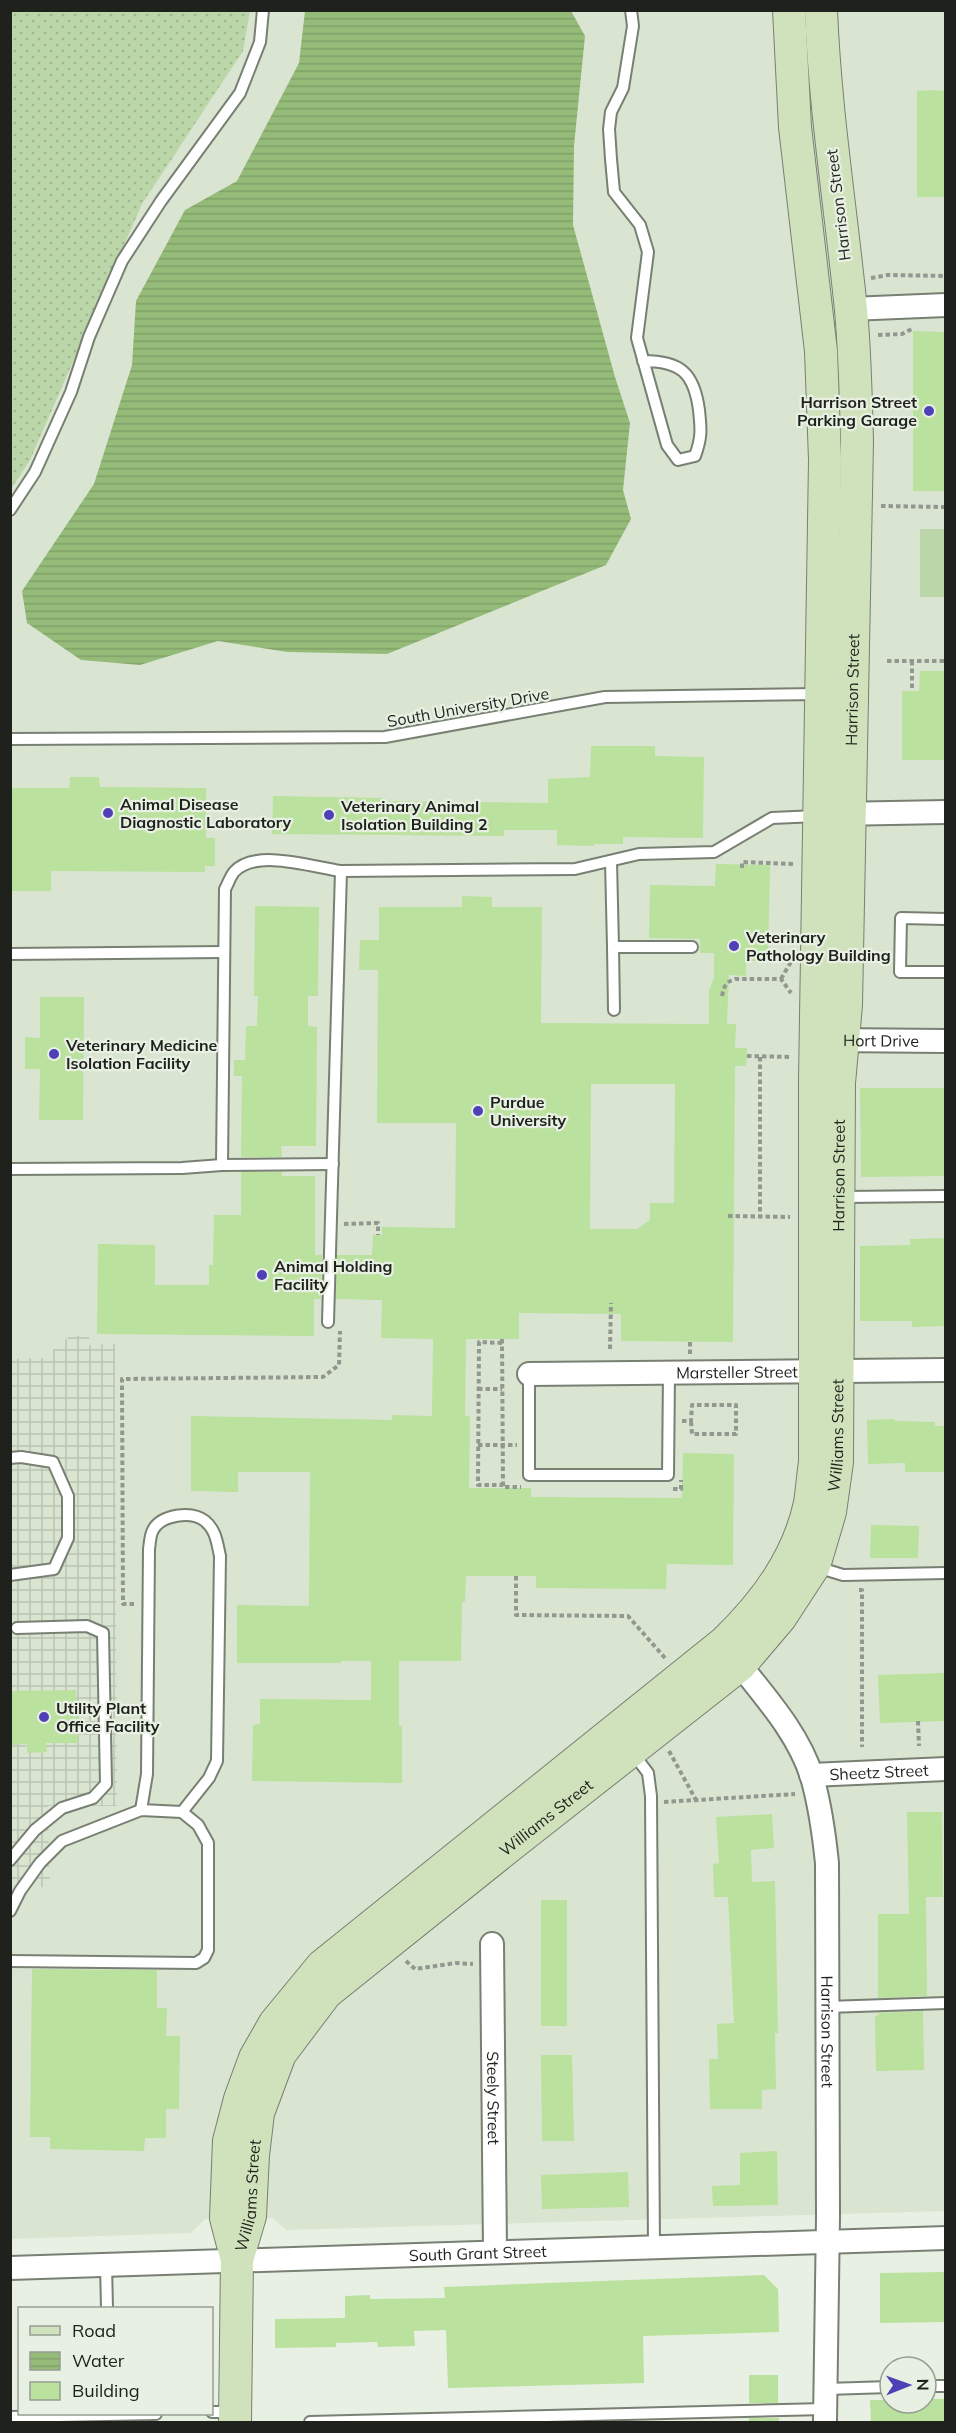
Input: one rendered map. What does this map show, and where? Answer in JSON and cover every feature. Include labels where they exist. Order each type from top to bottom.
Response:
[{"type":"main road","name":"Harrison Street","points":[[789,10],[795,128],[812,269],[824,401],[823,694],[834,814],[846,1005],[820,1046],[826,1371]]},
{"type":"main road","name":"Harrison Street","points":[[822,10],[827,115],[856,377],[857,442],[834,814]]},
{"type":"main road","points":[[795,128],[824,218],[832,299],[838,307],[850,309]]},
{"type":"main road","name":"Harrison Street","points":[[820,1046],[839,1083],[838,1197],[826,1371]]},
{"type":"main road","name":"Williams Street","points":[[227,2415],[237,2260],[250,2216],[253,2154],[258,2113],[280,2054],[326,1993],[740,1665],[780,1618],[814,1566],[830,1512],[837,1462],[826,1371]]},
{"type":"main road","name":"Williams Street","points":[[237,2260],[226,2218],[229,2141],[240,2099],[255,2058],[274,2023],[322,1966],[725,1642],[755,1613],[799,1540],[810,1503],[826,1371]]},
{"type":"street","points":[[850,309],[945,305]]},
{"type":"street","points":[[834,814],[945,812]]},
{"type":"street","name":"Hort Drive","points":[[820,1046],[945,1041]]},
{"type":"street","name":"Marsteller Street","points":[[529,1374],[945,1370]]},
{"type":"street","name":"Harrison Street","points":[[740,1665],[777,1711],[811,1775],[821,1816],[827,1863],[828,2242],[825,2407]]},
{"type":"street","name":"Sheetz Street","points":[[811,1775],[945,1769]]},
{"type":"street","name":"Steely Street","points":[[492,1944],[495,2252]]},
{"type":"street","name":"South Grant Street","points":[[10,2268],[945,2238]]},
{"type":"lane","points":[[10,510],[35,472],[71,392],[88,337],[122,261],[161,201],[240,93],[260,42],[263,10]]},
{"type":"lane","points":[[631,10],[633,26],[623,88],[611,112],[609,129],[614,192],[640,225],[648,252],[637,338],[643,361],[667,445],[678,460],[696,456],[702,436],[696,388],[688,375],[675,366],[663,361],[643,361]]},
{"type":"lane","name":"South University Drive","points":[[10,740],[385,737],[605,697],[823,694]]},
{"type":"lane","points":[[222,1165],[225,889],[234,872],[248,862],[273,860],[341,871],[575,869],[639,854],[714,852],[772,818],[834,814]]},
{"type":"lane","points":[[611,861],[614,1010]]},
{"type":"lane","points":[[328,1322],[341,871]]},
{"type":"lane","points":[[945,919],[900,918],[900,972],[945,972]]},
{"type":"lane","points":[[613,947],[692,947]]},
{"type":"lane","points":[[10,954],[224,952]]},
{"type":"lane","points":[[10,1169],[333,1164]]},
{"type":"lane","points":[[838,1197],[945,1196]]},
{"type":"lane","points":[[529,1374],[529,1475],[668,1475],[669,1373]]},
{"type":"lane","points":[[10,1458],[21,1457],[53,1462],[68,1496],[68,1538],[54,1569],[10,1575]]},
{"type":"lane","points":[[141,1810],[147,1774],[149,1549],[152,1532],[159,1521],[173,1516],[192,1516],[204,1520],[215,1534],[220,1556],[217,1761],[209,1778],[182,1812]]},
{"type":"lane","points":[[814,1566],[843,1575],[945,1573]]},
{"type":"lane","points":[[10,1860],[35,1830],[62,1808],[93,1798],[106,1784],[103,1633],[87,1626],[17,1628]]},
{"type":"lane","points":[[631,1750],[648,1773],[651,1803],[654,2247]]},
{"type":"lane","points":[[10,1911],[15,1888],[62,1841],[141,1810],[182,1812],[198,1825],[208,1843],[208,1950],[204,1958],[196,1964],[10,1961]]},
{"type":"lane","points":[[827,2007],[945,2004]]},
{"type":"lane","points":[[106,2265],[107,2307]]},
{"type":"lane","points":[[310,2422],[668,2418],[825,2407],[878,2391]]},
{"type":"lane","points":[[10,2417],[76,2415]]},
{"type":"path","points":[[869,278],[888,275],[945,276]]},
{"type":"path","points":[[874,334],[885,336],[902,334],[912,328],[921,328]]},
{"type":"path","points":[[877,506],[945,507]]},
{"type":"path","points":[[887,661],[945,661]]},
{"type":"path","points":[[912,661],[912,691]]},
{"type":"path","points":[[742,868],[742,862],[804,864]]},
{"type":"path","points":[[723,996],[723,988],[728,981],[735,979],[781,979],[792,994]]},
{"type":"path","points":[[747,1056],[760,1057],[820,1046]]},
{"type":"path","points":[[760,1057],[760,1217]]},
{"type":"path","points":[[728,1216],[800,1217]]},
{"type":"path","points":[[341,1235],[341,1224],[378,1223],[378,1235]]},
{"type":"path","points":[[610,1349],[611,1303]]},
{"type":"path","points":[[135,1604],[123,1604],[122,1379],[323,1377],[339,1365],[340,1330]]},
{"type":"path","points":[[503,1485],[502,1341],[478,1342],[478,1485],[527,1487]]},
{"type":"path","points":[[690,1342],[690,1355]]},
{"type":"path","points":[[478,1389],[502,1389]]},
{"type":"path","points":[[692,1405],[736,1405],[736,1434],[692,1434],[692,1421],[692,1405]]},
{"type":"path","points":[[682,1409],[682,1432]]},
{"type":"path","points":[[682,1421],[692,1421]]},
{"type":"path","points":[[478,1445],[529,1445]]},
{"type":"path","points":[[669,1489],[681,1489],[681,1477]]},
{"type":"path","points":[[516,1576],[516,1615],[628,1616],[668,1662]]},
{"type":"path","points":[[862,1590],[862,1747]]},
{"type":"path","points":[[918,1721],[919,1746]]},
{"type":"path","points":[[667,1748],[696,1800]]},
{"type":"path","points":[[651,1803],[795,1794]]},
{"type":"path","points":[[396,1965],[404,1959],[415,1969],[456,1963],[473,1964]]},
{"type":"shaded area","name":"Purdue University","points":[[10,11],[945,11],[945,2211],[286,2230],[273,2218],[205,2219],[191,2233],[11,2239]]},
{"type":"shaded area","points":[[11,11],[250,11],[243,51],[142,204],[30,460],[11,489]]},
{"type":"shaded area","points":[[920,529],[945,529],[945,597],[920,597]]},
{"type":"shaded area","points":[[89,1335],[89,1345],[115,1344],[117,1806],[48,1806],[50,1887],[11,1888],[10,1359],[44,1358],[70,1336]]},
{"type":"water","points":[[305,11],[571,11],[585,36],[574,146],[573,225],[630,423],[623,490],[631,519],[606,565],[387,654],[287,652],[218,641],[140,665],[81,660],[27,623],[22,591],[94,484],[132,365],[136,301],[185,210],[237,181],[299,63]]},
{"type":"building","points":[[917,91],[945,91],[945,197],[917,197]]},
{"type":"building","name":"Harrison Street Parking Garage","points":[[913,331],[945,332],[945,491],[913,491]]},
{"type":"building","points":[[920,671],[945,671],[945,760],[902,760],[902,691],[919,691]]},
{"type":"building","points":[[591,746],[655,746],[655,756],[704,757],[703,838],[623,837],[623,844],[594,844],[594,846],[557,845],[557,830],[504,830],[504,836],[272,834],[273,796],[385,798],[385,801],[548,803],[548,779],[590,777]]},
{"type":"building","name":"Animal Disease Diagnostic Laboratory","points":[[70,777],[99,777],[100,787],[206,788],[206,838],[215,838],[215,866],[205,866],[205,872],[51,871],[51,891],[10,891],[10,788],[69,788]]},
{"type":"building","points":[[716,864],[770,865],[768,961],[746,961],[746,976],[729,975],[727,1024],[736,1024],[735,1048],[747,1048],[746,1066],[735,1066],[733,1342],[621,1341],[621,1314],[519,1313],[519,1339],[466,1339],[465,1416],[470,1416],[469,1488],[531,1488],[531,1497],[682,1498],[683,1453],[734,1454],[733,1565],[667,1564],[666,1589],[536,1588],[536,1576],[466,1576],[465,1602],[462,1602],[461,1661],[399,1661],[402,1783],[252,1781],[253,1725],[260,1724],[260,1699],[371,1700],[371,1661],[237,1663],[237,1605],[309,1606],[310,1472],[238,1472],[238,1492],[191,1491],[191,1416],[392,1420],[392,1415],[432,1416],[433,1339],[381,1338],[382,1300],[336,1299],[337,1255],[372,1255],[373,1235],[382,1235],[382,1227],[455,1228],[456,1123],[377,1123],[378,970],[359,970],[360,940],[379,940],[379,907],[462,907],[462,896],[492,897],[492,907],[542,907],[541,1023],[709,1024],[709,991],[714,978],[714,953],[700,953],[700,939],[649,938],[650,885],[715,886]],"holes":[[[591,1084],[675,1084],[674,1203],[650,1203],[650,1220],[637,1229],[590,1229]]]},
{"type":"building","points":[[255,906],[319,907],[318,996],[308,996],[308,1026],[317,1027],[316,1146],[281,1146],[282,1157],[241,1157],[242,1076],[234,1076],[234,1060],[245,1060],[246,1026],[257,1026],[258,996],[254,996]]},
{"type":"building","name":"Veterinary Medicine Isolation Facility","points":[[40,997],[84,997],[83,1120],[39,1120],[40,1069],[25,1069],[25,1037],[40,1038]]},
{"type":"building","points":[[860,1088],[945,1088],[945,1176],[861,1177]]},
{"type":"building","name":"Animal Holding Facility","points":[[241,1172],[282,1172],[282,1176],[315,1176],[315,1255],[322,1255],[321,1299],[314,1299],[314,1336],[97,1334],[98,1244],[155,1245],[155,1285],[209,1285],[209,1265],[213,1265],[214,1215],[241,1215]]},
{"type":"building","points":[[945,1238],[945,1326],[912,1327],[912,1321],[860,1321],[860,1246],[910,1245],[910,1239]]},
{"type":"building","points":[[895,1419],[895,1421],[935,1422],[935,1426],[945,1426],[945,1472],[905,1472],[905,1463],[868,1464],[867,1420]]},
{"type":"building","points":[[871,1525],[919,1526],[918,1558],[870,1558]]},
{"type":"building","points":[[945,1673],[945,1721],[880,1723],[878,1675]]},
{"type":"building","name":"Utility Plant Office Facility","points":[[76,1690],[78,1743],[46,1743],[47,1752],[27,1753],[27,1744],[10,1745],[10,1691]]},
{"type":"building","points":[[907,1812],[942,1812],[943,1897],[926,1897],[927,1996],[878,1998],[878,1914],[909,1914]]},
{"type":"building","points":[[772,1814],[774,1848],[751,1850],[752,1882],[775,1881],[778,2033],[775,2033],[776,2089],[762,2090],[762,2109],[710,2109],[709,2059],[718,2059],[717,2024],[734,2023],[728,1897],[714,1897],[713,1864],[719,1863],[716,1817]]},
{"type":"building","points":[[541,1900],[567,1900],[567,2026],[541,2026]]},
{"type":"building","points":[[32,1969],[157,1970],[157,2008],[167,2008],[166,2036],[180,2036],[179,2109],[166,2109],[166,2138],[145,2138],[144,2151],[50,2149],[50,2137],[30,2137]]},
{"type":"building","points":[[923,2011],[924,2070],[876,2071],[875,2016],[879,2015],[878,2013]]},
{"type":"building","points":[[541,2055],[572,2055],[574,2141],[542,2141]]},
{"type":"building","points":[[777,2151],[778,2205],[713,2206],[712,2186],[740,2185],[740,2153]]},
{"type":"building","points":[[628,2172],[629,2207],[542,2209],[541,2175]]},
{"type":"building","points":[[945,2272],[945,2322],[880,2323],[880,2273]]},
{"type":"building","points":[[764,2275],[778,2289],[779,2332],[643,2336],[644,2383],[448,2388],[446,2330],[414,2331],[415,2346],[378,2347],[377,2342],[336,2343],[336,2347],[275,2348],[275,2319],[345,2318],[345,2296],[370,2295],[370,2299],[445,2298],[444,2287]]},
{"type":"building","points":[[749,2375],[778,2375],[778,2403],[749,2403]]},
{"type":"building","points":[[938,2399],[945,2399],[945,2422],[871,2422],[870,2400],[878,2400],[878,2415],[938,2415]]},
{"type":"building","points":[[749,2418],[779,2418],[779,2422],[749,2422]]},
{"type":"place","name":"Harrison Street Parking Garage","points":[[929,411]]},
{"type":"place","name":"Animal Disease Diagnostic Laboratory","points":[[108,813]]},
{"type":"place","name":"Veterinary Animal Isolation Building 2","points":[[329,815]]},
{"type":"place","name":"Veterinary Pathology Building","points":[[734,946]]},
{"type":"place","name":"Veterinary Medicine Isolation Facility","points":[[54,1054]]},
{"type":"place","name":"Purdue University","points":[[478,1111]]},
{"type":"place","name":"Animal Holding Facility","points":[[262,1275]]},
{"type":"place","name":"Utility Plant Office Facility","points":[[44,1717]]}]
